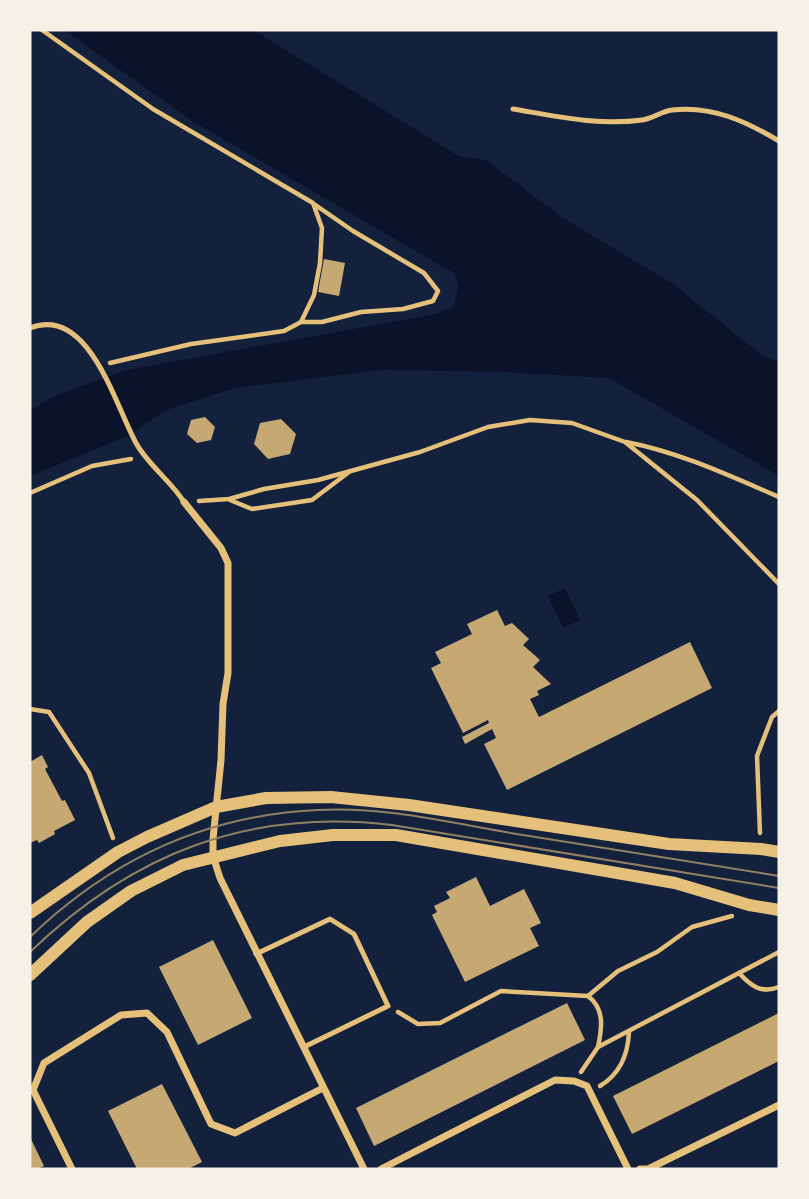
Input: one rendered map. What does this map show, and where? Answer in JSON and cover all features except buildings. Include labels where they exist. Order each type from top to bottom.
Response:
[{"type":"street","points":[[184,502],[221,548],[228,563],[228,673],[223,704],[213,856],[220,878],[256,954],[364,1169]]},
{"type":"street","points":[[30,914],[118,852],[216,807],[266,798],[331,797],[409,805],[669,844],[779,852]]},
{"type":"street","points":[[30,975],[87,922],[131,891],[183,865],[279,841],[333,835],[396,835],[675,883],[750,905],[779,910]]},
{"type":"street","points":[[72,1169],[33,1090],[44,1063],[121,1015],[147,1013],[167,1032],[211,1124],[235,1133],[324,1087]]},
{"type":"street","points":[[381,1169],[555,1080],[574,1081],[587,1086],[628,1169]]},
{"type":"street","points":[[640,1169],[648,1169],[779,1104]]},
{"type":"lane","points":[[513,109],[583,121],[643,120],[671,110],[711,110],[754,126],[779,141]]},
{"type":"lane","points":[[30,328],[38,325],[58,325],[79,337],[102,372],[137,446],[184,502]]},
{"type":"lane","points":[[256,954],[330,919],[354,934],[388,1006],[304,1047]]},
{"type":"path","points":[[42,30],[153,109],[313,203],[353,231],[424,273],[438,291],[433,301],[402,309],[361,312],[322,322],[302,323],[284,331],[191,344],[128,358]]},
{"type":"path","points":[[302,323],[314,295],[320,263],[322,228],[313,203]]},
{"type":"path","points":[[184,502],[229,499],[353,470],[420,452],[488,427],[530,420],[572,423],[607,433],[625,442],[697,500],[779,584]]},
{"type":"path","points":[[625,442],[648,446],[726,474],[779,497]]},
{"type":"path","points":[[30,493],[92,466],[145,456]]},
{"type":"path","points":[[229,499],[251,509],[312,500],[353,470]]},
{"type":"path","points":[[30,709],[49,712],[89,773],[118,852]]},
{"type":"path","points":[[761,849],[757,756],[772,717],[779,711]]},
{"type":"path","points":[[588,996],[618,971],[657,952],[692,927],[728,918],[750,905]]},
{"type":"path","points":[[598,1047],[779,952]]},
{"type":"path","points":[[739,973],[758,989],[771,990],[779,987]]},
{"type":"path","points":[[388,1006],[418,1024],[440,1023],[501,991],[588,996],[596,1002],[603,1025],[598,1047],[574,1081]]},
{"type":"path","points":[[590,1093],[614,1077],[622,1064],[629,1031]]},
{"type":"water","points":[[64,30],[253,30],[459,156],[486,160],[560,216],[673,284],[763,356],[779,362],[779,476],[609,378],[501,372],[381,370],[235,388],[166,410],[126,437],[30,476],[30,411],[52,397],[126,370],[436,314],[454,306],[458,287],[455,274],[192,121]]},
{"type":"water","points":[[565,588],[580,620],[563,628],[548,596]]},
{"type":"tram line","points":[[30,937],[93,885],[162,846],[237,821],[318,810],[344,809],[421,817],[779,876]]},
{"type":"tram line","points":[[30,952],[69,917],[110,888],[152,864],[196,845],[242,832],[290,824],[340,822],[392,825],[779,888]]}]
